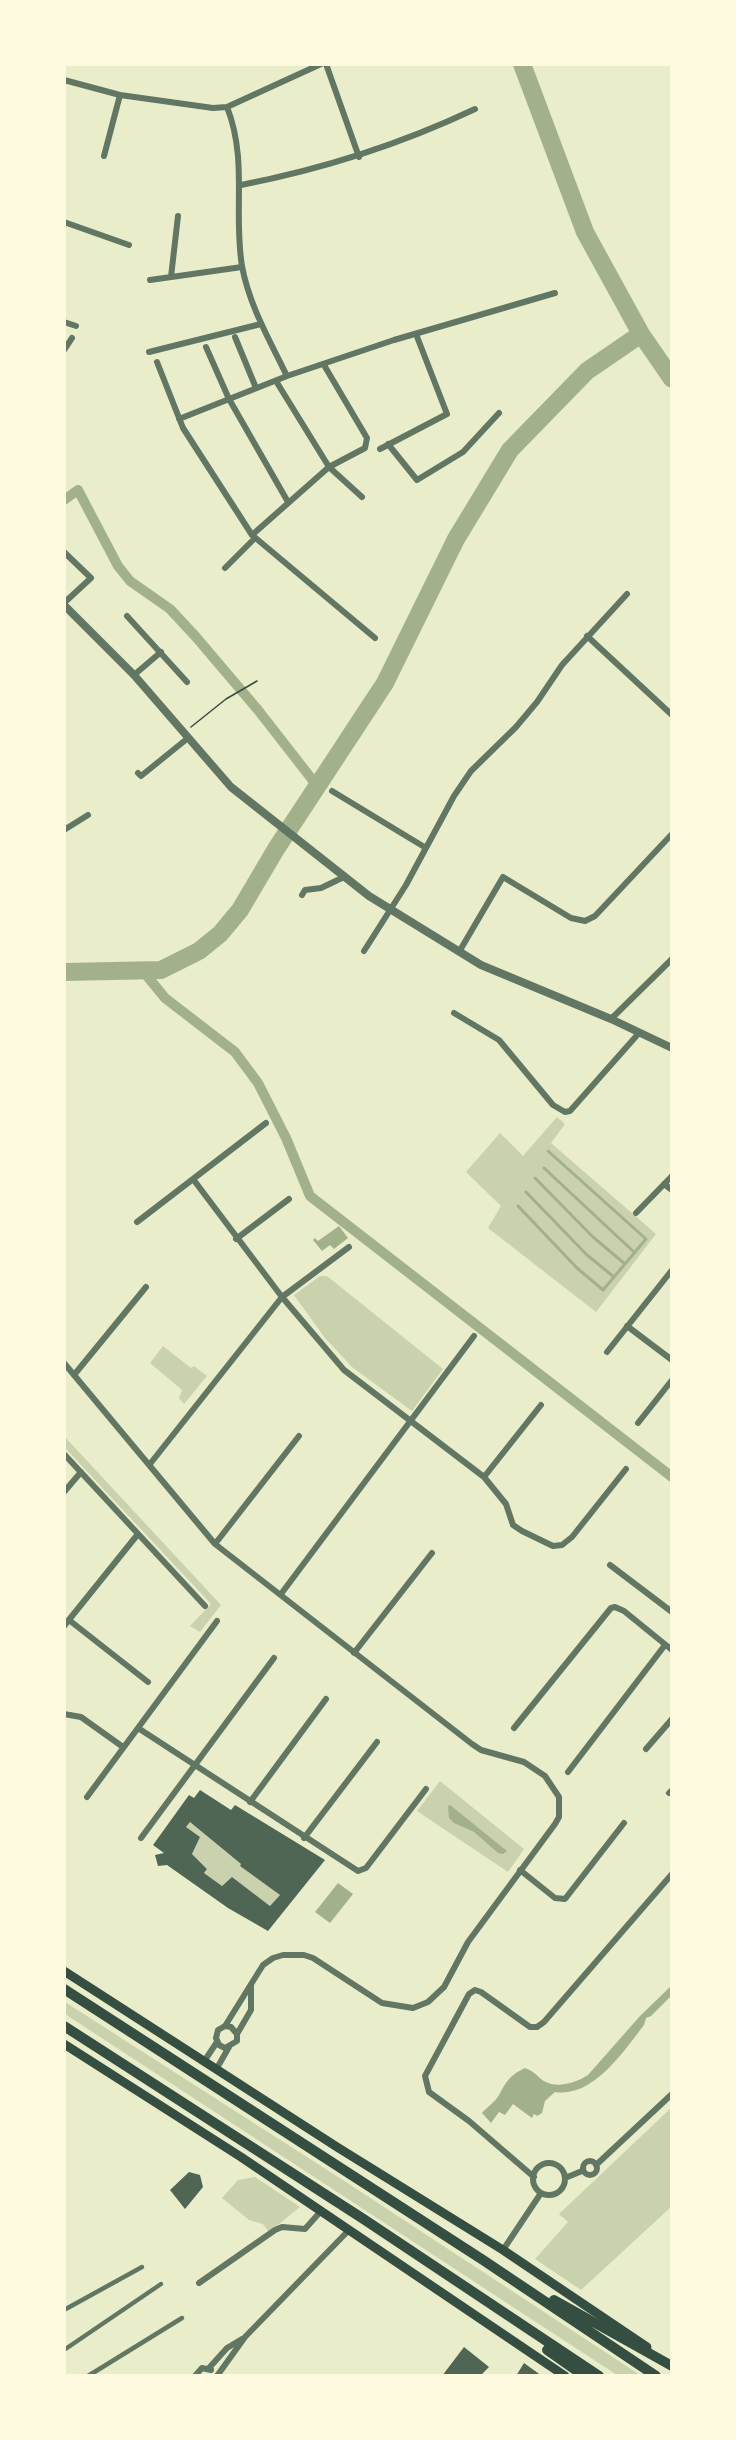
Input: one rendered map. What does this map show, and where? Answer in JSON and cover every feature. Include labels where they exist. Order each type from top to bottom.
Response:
[{"type":"main road","points":[[64,1971],[327,2141],[503,2250],[672,2365]]},
{"type":"main road","points":[[64,1989],[483,2260],[656,2376]]},
{"type":"main road","points":[[64,2026],[507,2314],[598,2376]]},
{"type":"main road","points":[[64,2044],[321,2211],[565,2376]]},
{"type":"main road","points":[[483,2260],[672,2365]]},
{"type":"main road","points":[[507,2314],[519,2330],[584,2376]]},
{"type":"street","points":[[64,80],[120,95],[213,108],[227,107],[321,64]]},
{"type":"street","points":[[326,64],[359,157]]},
{"type":"street","points":[[104,156],[120,95]]},
{"type":"street","points":[[227,107],[239,150],[241,185],[238,222],[242,267],[261,324],[287,376]]},
{"type":"street","points":[[241,185],[315,170],[359,157],[423,134],[475,109]]},
{"type":"street","points":[[171,277],[177,216]]},
{"type":"street","points":[[64,222],[129,244]]},
{"type":"street","points":[[150,280],[242,267]]},
{"type":"street","points":[[178,420],[287,376],[416,334],[555,293]]},
{"type":"street","points":[[64,322],[76,326]]},
{"type":"street","points":[[148,352],[261,324]]},
{"type":"street","points":[[380,449],[447,414],[416,334]]},
{"type":"street","points":[[235,337],[256,388]]},
{"type":"street","points":[[64,350],[72,338]]},
{"type":"street","points":[[207,347],[229,399],[288,502]]},
{"type":"street","points":[[157,362],[178,420],[254,536],[375,638]]},
{"type":"street","points":[[225,568],[288,502],[329,467],[365,448],[367,438],[324,365]]},
{"type":"street","points":[[276,381],[329,467],[362,497]]},
{"type":"street","points":[[388,444],[417,480],[463,453],[500,413]]},
{"type":"street","points":[[64,552],[91,578],[66,608],[134,675],[186,736],[250,804],[389,911],[459,952],[518,982],[611,1019],[672,1048]]},
{"type":"street","points":[[364,951],[471,771],[516,727],[537,702],[562,665],[627,594]]},
{"type":"street","points":[[127,615],[187,682]]},
{"type":"street","points":[[588,636],[672,715]]},
{"type":"street","points":[[134,675],[160,652]]},
{"type":"street","points":[[138,773],[141,776],[186,736]]},
{"type":"street","points":[[332,791],[426,848]]},
{"type":"street","points":[[64,830],[88,815]]},
{"type":"street","points":[[459,952],[503,877],[571,918],[585,921],[595,916],[672,834]]},
{"type":"street","points":[[302,895],[305,890],[321,888],[344,877]]},
{"type":"street","points":[[611,1019],[672,959]]},
{"type":"street","points":[[454,1013],[499,1040],[553,1105],[565,1112],[570,1111],[639,1033]]},
{"type":"street","points":[[137,1222],[266,1123]]},
{"type":"street","points":[[636,1213],[672,1176]]},
{"type":"street","points":[[193,1179],[282,1298],[344,1370],[484,1477],[506,1504],[513,1525],[553,1546],[562,1545],[572,1537],[626,1469]]},
{"type":"street","points":[[664,1184],[672,1190]]},
{"type":"street","points":[[236,1239],[290,1198]]},
{"type":"street","points":[[150,1464],[282,1298],[349,1247]]},
{"type":"street","points":[[607,1352],[672,1270]]},
{"type":"street","points":[[74,1375],[146,1287]]},
{"type":"street","points":[[627,1326],[672,1360]]},
{"type":"street","points":[[281,1594],[412,1422],[474,1336]]},
{"type":"street","points":[[64,1363],[215,1544],[472,1744],[532,1766],[554,1787],[559,1797],[559,1817],[468,1942],[444,1987],[428,2002],[413,2008],[382,2003],[324,1963],[304,1955],[273,1958],[263,1965],[225,2026],[218,2030],[217,2042],[205,2060]]},
{"type":"street","points":[[638,1423],[672,1380]]},
{"type":"street","points":[[484,1477],[541,1406]]},
{"type":"street","points":[[215,1544],[299,1436]]},
{"type":"street","points":[[64,1454],[205,1606]]},
{"type":"street","points":[[64,1492],[81,1472]]},
{"type":"street","points":[[64,1626],[138,1534]]},
{"type":"street","points":[[354,1653],[432,1553]]},
{"type":"street","points":[[610,1565],[672,1612]]},
{"type":"street","points":[[514,1728],[610,1608],[615,1607],[624,1611],[672,1650]]},
{"type":"street","points":[[69,1620],[148,1682]]},
{"type":"street","points":[[87,1797],[218,1621]]},
{"type":"street","points":[[568,1772],[665,1645]]},
{"type":"street","points":[[141,1838],[274,1658]]},
{"type":"street","points":[[250,1802],[326,1699]]},
{"type":"street","points":[[64,1714],[81,1717],[123,1747]]},
{"type":"street","points":[[646,1749],[672,1719]]},
{"type":"street","points":[[138,1728],[358,1871],[366,1868],[426,1789]]},
{"type":"street","points":[[304,1838],[377,1742]]},
{"type":"street","points":[[520,1870],[555,1898],[565,1899],[624,1823]]},
{"type":"street","points":[[534,2177],[469,2121],[429,2092],[425,2076],[469,1994],[475,1990],[481,1992],[530,2027],[537,2027],[544,2022],[672,1874]]},
{"type":"street","points":[[217,2068],[229,2047],[237,2041],[237,2033],[251,2010],[251,1985]]},
{"type":"street","points":[[225,2026],[237,2033]]},
{"type":"street","points":[[217,2042],[222,2047],[229,2047]]},
{"type":"street","points":[[582,2171],[585,2175],[592,2175],[596,2172],[596,2165],[672,2094]]},
{"type":"street","points":[[565,2178],[561,2168],[552,2164],[542,2165],[534,2177],[535,2187],[548,2195],[558,2192],[565,2178],[582,2171],[586,2162],[590,2161],[596,2165]]},
{"type":"street","points":[[503,2250],[542,2193]]},
{"type":"street","points":[[199,2283],[275,2230],[282,2227],[305,2229],[321,2211]]},
{"type":"street","points":[[209,2368],[216,2376],[245,2337],[349,2230]]},
{"type":"street","points":[[64,2310],[142,2267]]},
{"type":"street","points":[[64,2350],[161,2284]]},
{"type":"street","points":[[88,2376],[182,2318]]},
{"type":"street","points":[[195,2376],[202,2368],[209,2368],[227,2348],[245,2337]]},
{"type":"path","points":[[186,736],[239,692],[257,681]]},
{"type":"shaded area","points":[[557,1117],[565,1124],[551,1143],[656,1234],[596,1312],[488,1228],[501,1206],[466,1172],[500,1133],[523,1156]]},
{"type":"shaded area","points":[[339,1226],[348,1238],[334,1249],[330,1245],[322,1251],[313,1240],[315,1238],[318,1241]]},
{"type":"shaded area","points":[[320,1276],[327,1276],[443,1369],[412,1411],[352,1367],[325,1338],[294,1295]]},
{"type":"shaded area","points":[[163,1346],[191,1368],[194,1366],[207,1376],[184,1404],[179,1398],[182,1390],[150,1363]]},
{"type":"shaded area","points":[[64,1436],[221,1605],[200,1632],[190,1626],[211,1604],[65,1448]]},
{"type":"shaded area","points":[[440,1781],[524,1849],[508,1872],[417,1811]]},
{"type":"shaded area","points":[[450,1805],[507,1851],[503,1854],[498,1853],[474,1832],[454,1823],[449,1818],[448,1806]]},
{"type":"shaded area","points":[[190,1822],[241,1864],[240,1866],[280,1895],[270,1906],[232,1877],[222,1886],[204,1873],[207,1869],[192,1854],[200,1837],[186,1827]]},
{"type":"shaded area","points":[[338,1883],[353,1894],[330,1923],[315,1912]]},
{"type":"shaded area","points":[[671,1986],[671,1996],[651,2016],[646,2018],[644,2025],[627,2047],[595,2080],[582,2088],[569,2092],[555,2092],[545,2101],[542,2113],[537,2116],[534,2114],[532,2118],[513,2104],[505,2115],[499,2112],[491,2123],[482,2113],[497,2098],[509,2079],[525,2068],[546,2082],[558,2085],[577,2081],[588,2075],[640,2016]]},
{"type":"shaded area","points":[[65,2002],[349,2184],[640,2375],[617,2375],[65,2014]]},
{"type":"shaded area","points":[[671,2108],[671,2207],[581,2290],[535,2259],[568,2222],[559,2214]]},
{"type":"shaded area","points":[[255,2177],[300,2207],[269,2232],[263,2224],[249,2220],[222,2198],[238,2180]]},
{"type":"building","points":[[200,1790],[231,1810],[235,1805],[325,1860],[268,1931],[228,1908],[167,1865],[158,1866],[155,1855],[164,1853],[153,1845],[189,1795],[194,1798]],"holes":[[[190,1822],[241,1864],[240,1866],[280,1895],[270,1906],[232,1877],[222,1886],[204,1873],[207,1869],[192,1854],[200,1837],[186,1827]]]},
{"type":"building","points":[[189,2172],[200,2175],[203,2187],[185,2209],[170,2190]]},
{"type":"building","points":[[464,2347],[489,2367],[480,2376],[442,2376]]},
{"type":"building","points":[[524,2363],[542,2376],[516,2376]]},
{"type":"waterway","points":[[522,64],[585,232],[641,334],[672,379]]},
{"type":"waterway","points":[[64,972],[161,970],[199,951],[220,934],[240,910],[276,849],[385,683],[456,539],[510,450],[587,371],[641,334]]},
{"type":"waterway","points":[[64,500],[78,490],[118,566],[130,581],[170,609],[196,637],[258,710],[318,787]]},
{"type":"waterway","points":[[143,971],[165,998],[235,1052],[258,1083],[286,1138],[310,1196],[672,1477]]},
{"type":"waterway","points":[[518,1206],[577,1268],[603,1290],[646,1239],[548,1151]]},
{"type":"waterway","points":[[544,1168],[635,1253]]},
{"type":"waterway","points":[[535,1178],[593,1237],[625,1264]]},
{"type":"waterway","points":[[526,1192],[587,1255],[614,1277]]}]
